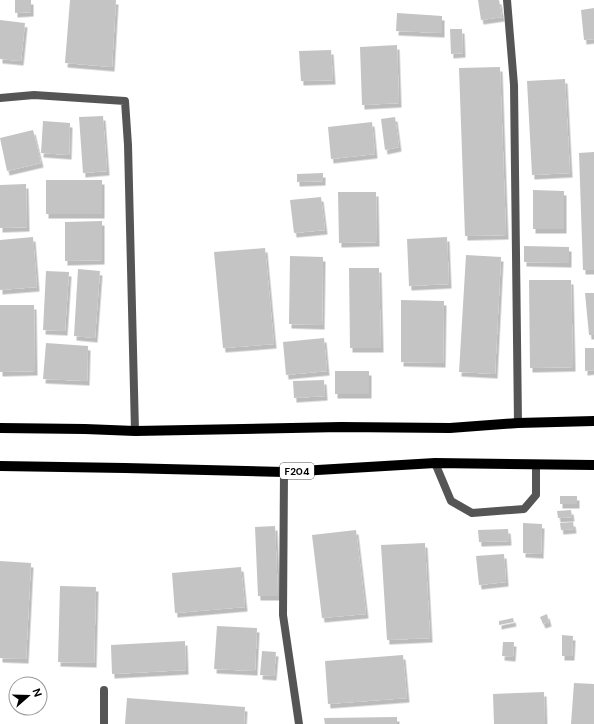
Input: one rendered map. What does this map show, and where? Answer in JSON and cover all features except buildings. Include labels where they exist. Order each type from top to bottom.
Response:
[{"type":"main road","points":[[0,428],[135,431],[341,427],[450,428],[518,423],[594,421]]},
{"type":"main road","name":"F204","points":[[0,466],[284,472],[435,463],[594,465]]},
{"type":"street","points":[[507,0],[514,85],[518,423]]},
{"type":"street","points":[[0,98],[34,95],[125,101],[128,145],[135,431]]},
{"type":"street","points":[[435,463],[451,501],[472,513],[524,509],[536,495],[536,464]]},
{"type":"street","points":[[284,472],[283,615],[299,724]]},
{"type":"street","points":[[104,690],[104,724]]}]
